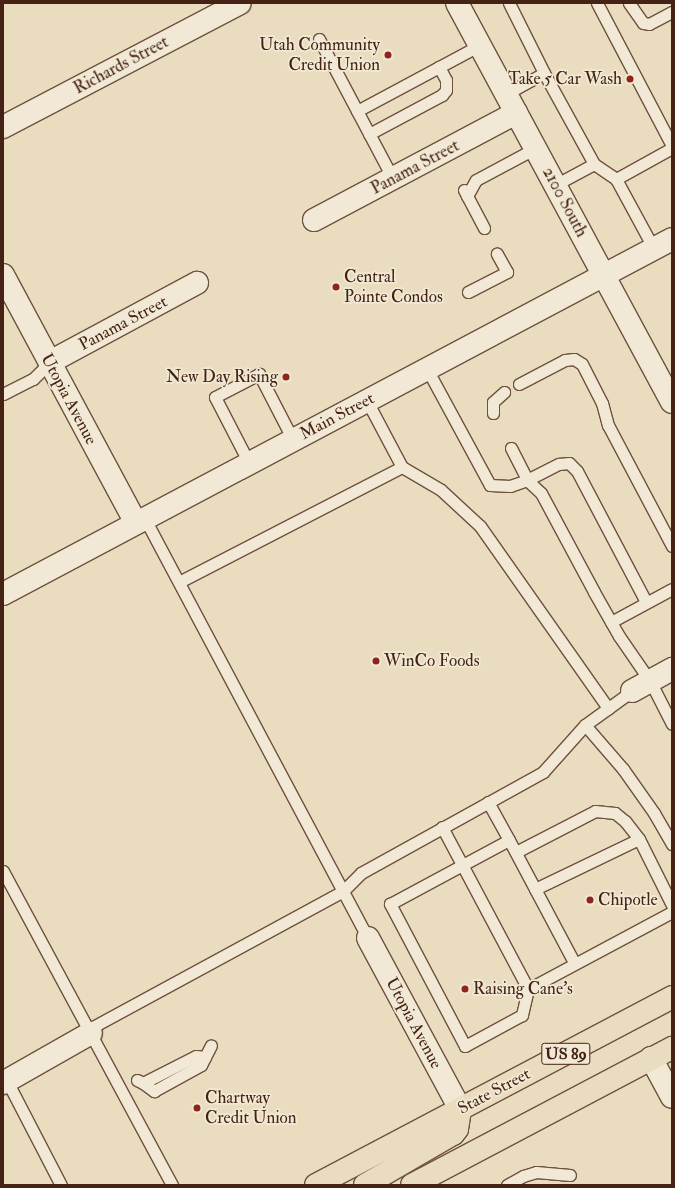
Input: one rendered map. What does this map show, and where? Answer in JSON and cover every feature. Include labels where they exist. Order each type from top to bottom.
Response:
[{"type":"main road","name":"State Street","points":[[316,1185],[672,997]]},
{"type":"main road","name":"US 89","points":[[422,1183],[672,1048]]},
{"type":"main road","points":[[365,1185],[454,1134],[457,1130],[460,1110]]},
{"type":"street","name":"Richards Street","points":[[3,127],[240,3]]},
{"type":"street","name":"2100 South","points":[[457,3],[672,402]]},
{"type":"street","name":"Panama Street","points":[[314,220],[516,113]]},
{"type":"street","name":"Main Street","points":[[3,594],[663,244]]},
{"type":"street","name":"Utopia Avenue","points":[[3,275],[50,362],[141,521]]},
{"type":"street","name":"Panama Street","points":[[50,362],[197,283]]},
{"type":"street","points":[[641,686],[672,669]]},
{"type":"street","name":"Utopia Avenue","points":[[368,938],[460,1110]]},
{"type":"street","points":[[5,1082],[90,1031]]},
{"type":"street","points":[[651,1058],[672,1097]]},
{"type":"lane","points":[[509,3],[544,73],[594,164],[616,179],[663,244]]},
{"type":"lane","points":[[597,3],[672,147],[616,179]]},
{"type":"lane","points":[[629,3],[643,24],[649,24],[672,12]]},
{"type":"lane","points":[[319,39],[393,179]]},
{"type":"lane","points":[[357,111],[480,45]]},
{"type":"lane","points":[[369,134],[442,95],[446,90],[446,80],[439,66]]},
{"type":"lane","points":[[506,94],[544,73]]},
{"type":"lane","points":[[484,228],[465,192],[476,180],[536,148]]},
{"type":"lane","points":[[555,184],[594,164]]},
{"type":"lane","points":[[468,292],[507,272],[497,254]]},
{"type":"lane","points":[[519,384],[565,360],[574,359],[582,364],[602,403],[608,425],[672,546]]},
{"type":"lane","points":[[3,394],[33,379],[50,362]]},
{"type":"lane","points":[[427,369],[490,485],[510,486],[527,480],[559,464],[569,463],[577,471],[646,602]]},
{"type":"lane","points":[[249,463],[215,397],[259,374],[293,440]]},
{"type":"lane","points":[[493,413],[493,402],[504,392]]},
{"type":"lane","points":[[367,401],[402,467],[441,490],[480,526],[608,708]]},
{"type":"lane","points":[[512,448],[527,480],[541,493],[611,622],[641,686],[672,724]]},
{"type":"lane","points":[[179,582],[402,467]]},
{"type":"lane","points":[[141,521],[179,582],[368,938]]},
{"type":"lane","points":[[611,622],[672,589]]},
{"type":"lane","points":[[90,1031],[343,891],[361,873],[542,772],[585,725],[641,686]]},
{"type":"lane","points":[[585,725],[623,769],[654,813],[672,844]]},
{"type":"lane","points":[[488,802],[575,964]]},
{"type":"lane","points":[[516,852],[595,811],[615,813],[625,821],[639,839],[672,905]]},
{"type":"lane","points":[[442,827],[462,865],[528,989],[522,1015],[465,1046],[390,904],[462,865],[509,840]]},
{"type":"lane","points":[[535,889],[639,839]]},
{"type":"lane","points":[[3,871],[172,1185]]},
{"type":"lane","points":[[528,989],[672,912]]},
{"type":"lane","points":[[140,1082],[196,1056],[205,1057],[211,1045]]},
{"type":"lane","points":[[5,1082],[61,1185]]},
{"type":"lane","points":[[507,1185],[523,1176],[536,1172],[570,1175]]},
{"type":"place","name":"Utah Community Credit Union","points":[[388,55]]},
{"type":"place","name":"Take 5 Car Wash","points":[[630,79]]},
{"type":"place","name":"Central Pointe Condos","points":[[336,287]]},
{"type":"place","name":"New Day Rising","points":[[286,377]]},
{"type":"place","name":"WinCo Foods","points":[[376,661]]},
{"type":"place","name":"Chipotle","points":[[590,900]]},
{"type":"place","name":"Raising Cane's","points":[[465,989]]},
{"type":"place","name":"Chartway Credit Union","points":[[197,1108]]}]
